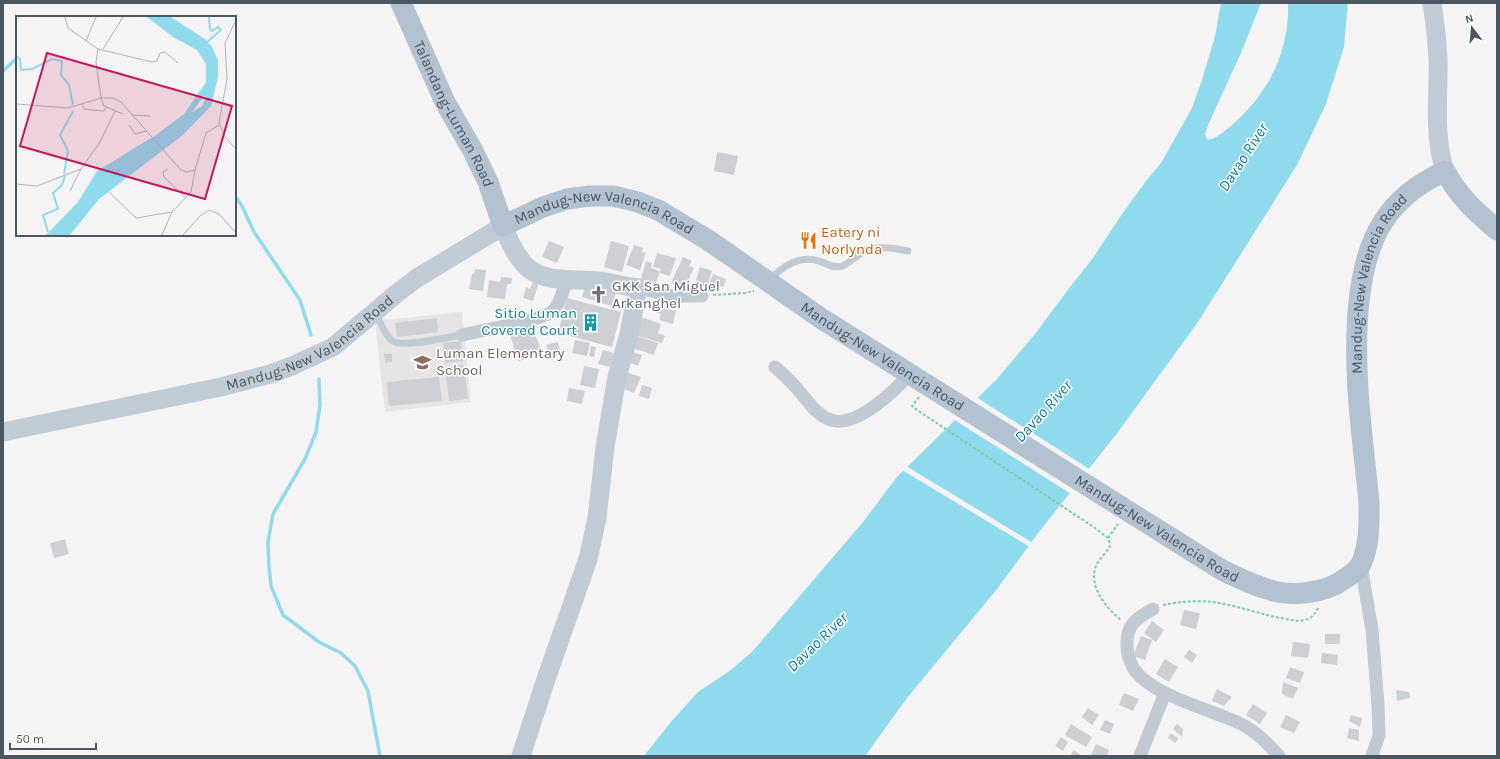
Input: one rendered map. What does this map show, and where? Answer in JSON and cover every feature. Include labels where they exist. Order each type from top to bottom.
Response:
[{"type":"main road","name":"Talandang-Luman Road","points":[[401,3],[445,102],[473,151],[488,182],[503,226]]},
{"type":"main road","name":"Mandug-New Valencia Road","points":[[503,226],[543,207],[567,200],[590,196],[613,196],[638,202],[658,210],[708,240],[822,319],[939,391],[1222,570],[1249,583],[1272,591],[1301,593],[1324,590],[1340,583],[1352,575],[1361,565],[1366,548],[1369,501],[1357,376],[1356,347],[1361,287],[1365,264],[1374,240],[1392,209],[1418,185],[1445,170]]},
{"type":"main road","points":[[1445,170],[1452,184],[1462,198],[1497,230]]},
{"type":"street","points":[[1432,3],[1438,58],[1438,142],[1445,170]]},
{"type":"street","points":[[503,226],[511,245],[520,259],[529,268],[543,276],[567,280],[598,281],[673,296],[702,296]]},
{"type":"street","name":"Mandug-New Valencia Road","points":[[3,432],[221,387],[275,373],[305,361],[333,347],[417,278],[503,226]]},
{"type":"street","points":[[462,335],[550,314],[559,302],[567,280]]},
{"type":"street","points":[[521,756],[588,559],[597,518],[605,447],[617,377],[629,334],[638,288]]},
{"type":"street","points":[[775,367],[788,378],[813,407],[831,421],[841,421],[869,410],[890,395],[910,373]]},
{"type":"street","points":[[1361,565],[1372,630],[1378,705],[1378,735],[1372,756]]},
{"type":"street","points":[[1153,609],[1136,619],[1131,625],[1127,641],[1127,649],[1134,669],[1142,678],[1165,693],[1239,723],[1256,733],[1279,756]]},
{"type":"street","points":[[1140,756],[1165,693]]},
{"type":"lane","points":[[768,282],[776,272],[799,260],[810,258],[821,261],[832,267],[843,266],[864,251],[877,248],[890,247],[908,251]]},
{"type":"lane","points":[[374,312],[388,336],[398,344],[462,335]]},
{"type":"path","points":[[702,296],[745,293],[756,290],[768,282]]},
{"type":"path","points":[[917,410],[1108,538],[1110,546],[1099,561],[1094,573],[1094,582],[1098,592],[1112,613],[1120,620],[1131,625]]},
{"type":"path","points":[[1153,609],[1174,603],[1210,601],[1297,621],[1305,620],[1313,616],[1317,610],[1324,590]]},
{"type":"shaded area","name":"Luman Elementary School","points":[[462,312],[471,402],[385,412],[375,321]]},
{"type":"water","name":"Davao River","points":[[1221,3],[1261,3],[1241,53],[1208,125],[1205,134],[1208,140],[1224,132],[1245,113],[1266,85],[1281,55],[1288,21],[1288,3],[1348,3],[1344,47],[1326,104],[1297,165],[1198,322],[1118,432],[1039,532],[997,589],[907,698],[865,756],[644,756],[670,723],[698,692],[728,672],[752,652],[863,522],[897,477],[996,380],[1035,334],[1093,258],[1122,214],[1161,163],[1192,108],[1215,36]]},
{"type":"pier","points":[[976,397],[1091,470],[1071,494],[953,419]]},
{"type":"pier","points":[[906,466],[1033,543],[1030,547],[902,470]]},
{"type":"building","points":[[717,152],[738,156],[734,175],[714,171]]},
{"type":"building","points":[[549,241],[564,247],[557,263],[542,257]]},
{"type":"building","points":[[611,241],[629,246],[622,272],[604,267]]},
{"type":"building","points":[[634,245],[643,248],[642,252],[646,253],[640,270],[626,265]]},
{"type":"building","points":[[657,253],[676,258],[670,276],[660,273],[661,269],[653,267]]},
{"type":"building","points":[[683,257],[692,261],[689,266],[694,268],[684,289],[671,283]]},
{"type":"building","points":[[646,261],[652,263],[651,268],[660,271],[656,283],[641,279]]},
{"type":"building","points":[[700,267],[712,271],[707,287],[695,284]]},
{"type":"building","points":[[475,269],[486,270],[483,291],[469,289],[472,274],[474,274]]},
{"type":"building","points":[[713,274],[726,279],[723,287],[710,282]]},
{"type":"building","points":[[501,277],[512,278],[511,284],[507,284],[505,299],[487,297],[489,280],[500,282]]},
{"type":"building","points":[[533,281],[539,282],[533,301],[523,298],[526,287],[530,289]]},
{"type":"building","name":"GKK San Miguel Arkanghel","points":[[586,284],[616,292],[612,306],[582,297]]},
{"type":"building","name":"Sitio Luman Covered Court","points":[[567,298],[621,312],[612,347],[558,333]]},
{"type":"building","points":[[658,306],[676,311],[673,324],[659,320],[661,314],[656,312]]},
{"type":"building","points":[[641,317],[661,324],[658,333],[665,336],[662,343],[635,335]]},
{"type":"building","points":[[437,318],[438,332],[397,337],[395,323]]},
{"type":"building","points":[[531,324],[542,352],[519,361],[509,333]]},
{"type":"building","points":[[637,336],[658,343],[654,355],[633,348]]},
{"type":"building","points":[[575,340],[590,343],[587,356],[572,353]]},
{"type":"building","points":[[461,341],[463,361],[445,363],[443,343]]},
{"type":"building","points":[[558,342],[561,354],[549,357],[546,345]]},
{"type":"building","points":[[591,346],[596,347],[594,357],[589,356]]},
{"type":"building","points":[[603,350],[614,353],[610,367],[598,364]]},
{"type":"building","points":[[629,351],[642,355],[638,366],[625,361]]},
{"type":"building","points":[[384,354],[392,354],[392,362],[385,363]]},
{"type":"building","points":[[464,365],[468,399],[449,401],[445,367]]},
{"type":"building","points":[[584,366],[599,369],[595,388],[580,385]]},
{"type":"building","points":[[626,372],[641,377],[634,393],[620,387]]},
{"type":"building","points":[[439,377],[442,401],[389,406],[387,382]]},
{"type":"building","points":[[642,385],[652,388],[649,399],[639,396]]},
{"type":"building","points":[[569,388],[585,391],[582,404],[567,401]]},
{"type":"building","points":[[65,539],[69,554],[54,558],[50,543]]},
{"type":"building","points":[[1184,610],[1200,613],[1196,629],[1180,625]]},
{"type":"building","points":[[1152,621],[1164,630],[1156,642],[1144,633]]},
{"type":"building","points":[[1325,634],[1340,634],[1340,644],[1325,644]]},
{"type":"building","points":[[1141,636],[1152,640],[1145,660],[1133,656]]},
{"type":"building","points":[[1293,642],[1310,644],[1308,658],[1291,656]]},
{"type":"building","points":[[1189,650],[1197,655],[1192,663],[1184,657]]},
{"type":"building","points":[[1322,653],[1338,655],[1337,665],[1321,663]]},
{"type":"building","points":[[1165,659],[1178,667],[1169,682],[1156,674]]},
{"type":"building","points":[[1290,667],[1304,672],[1300,683],[1286,678]]},
{"type":"building","points":[[1283,682],[1298,688],[1293,699],[1282,694]]},
{"type":"building","points":[[1217,689],[1232,697],[1224,706],[1212,701]]},
{"type":"building","points":[[1396,690],[1409,692],[1410,698],[1397,701]]},
{"type":"building","points":[[1124,693],[1139,699],[1133,711],[1119,705]]},
{"type":"building","points":[[1253,704],[1267,713],[1260,724],[1246,715]]},
{"type":"building","points":[[1088,708],[1099,715],[1092,725],[1082,717]]},
{"type":"building","points":[[1286,715],[1300,722],[1294,733],[1280,727]]},
{"type":"building","points":[[1351,715],[1362,718],[1360,727],[1349,721]]},
{"type":"building","points":[[1105,720],[1114,724],[1110,734],[1100,730]]},
{"type":"building","points":[[1071,724],[1092,737],[1086,747],[1065,735]]},
{"type":"building","points":[[1177,724],[1183,729],[1182,737],[1173,729]]},
{"type":"building","points":[[1349,728],[1359,730],[1359,741],[1347,738]]},
{"type":"building","points":[[1170,733],[1178,738],[1176,743],[1168,738]]},
{"type":"building","points":[[1061,737],[1068,742],[1063,751],[1055,746]]},
{"type":"building","points":[[1096,744],[1109,750],[1107,756],[1091,755]]},
{"type":"building","points":[[1074,750],[1082,756],[1070,756]]},
{"type":"waterway","points":[[3,71],[16,59]]},
{"type":"waterway","points":[[236,197],[242,206],[254,232],[300,300],[311,335]]},
{"type":"waterway","points":[[319,379],[320,405],[316,432],[305,459],[273,514],[268,542],[271,586],[283,615],[319,642],[341,653],[355,666],[368,691],[380,756]]},
{"type":"place","name":"Eatery ni Norlynda","points":[[808,241]]},
{"type":"place","name":"GKK San Miguel Arkanghel","points":[[599,295]]},
{"type":"place","name":"Sitio Luman Covered Court","points":[[590,322]]},
{"type":"place","name":"Luman Elementary School","points":[[423,362]]}]
